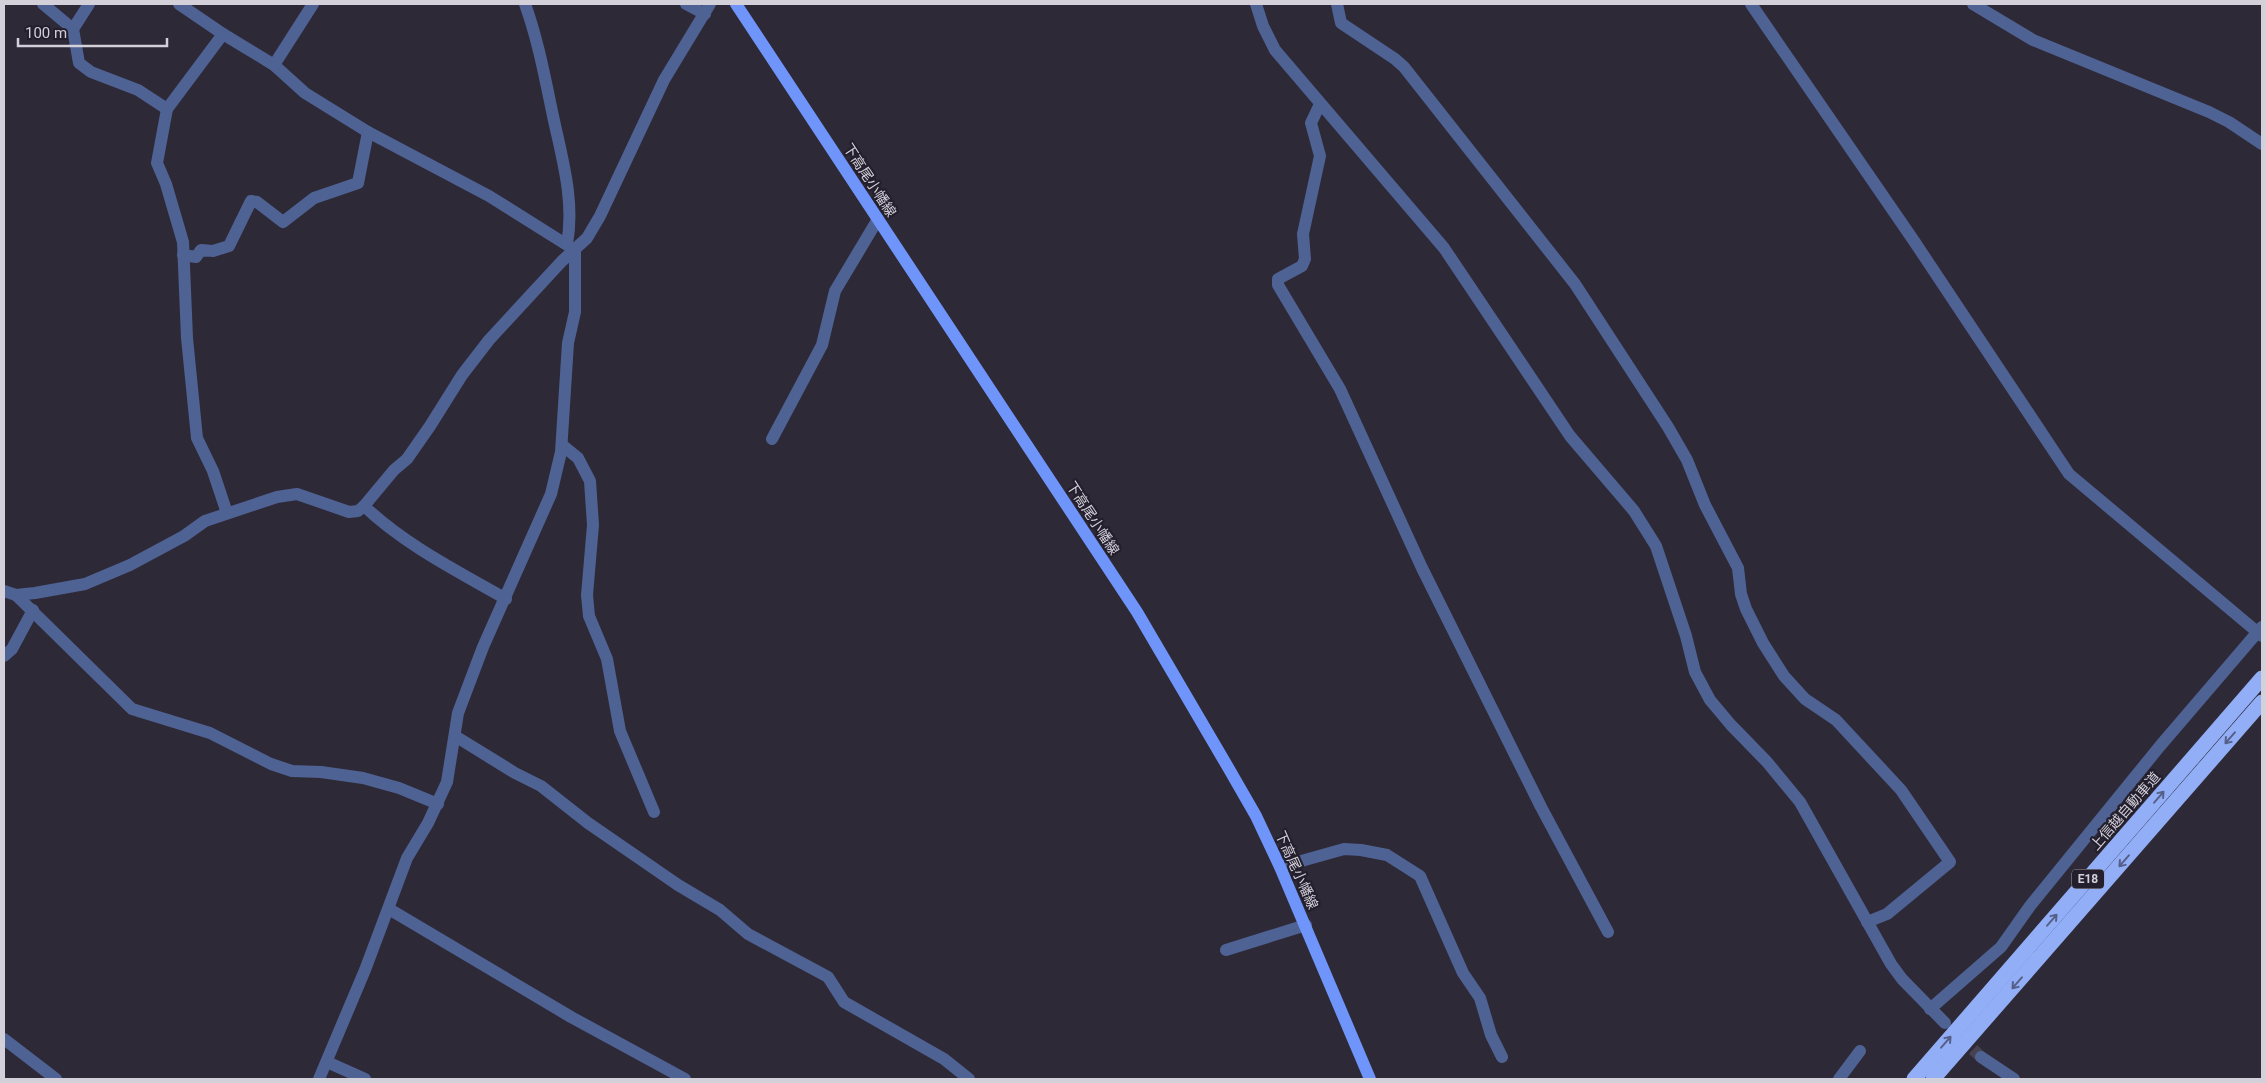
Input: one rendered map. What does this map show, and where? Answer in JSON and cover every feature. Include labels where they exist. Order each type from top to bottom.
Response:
[{"type":"highway","name":"上信越自動車道","points":[[1914,1079],[2262,678]]},
{"type":"highway","name":"E18","points":[[1933,1079],[2262,702]]},
{"type":"main road","name":"下高尾小幡線","points":[[736,4],[1137,612],[1234,776],[1280,867],[1370,1079]]},
{"type":"street","points":[[43,4],[73,29],[79,64],[92,72],[138,90],[167,109]]},
{"type":"street","points":[[73,29],[89,4]]},
{"type":"street","points":[[180,4],[222,34],[274,65],[305,93],[368,132],[489,196],[571,247]]},
{"type":"street","points":[[274,65],[313,4]]},
{"type":"street","points":[[319,1079],[389,909],[407,858],[438,804],[447,782],[458,713],[483,647],[506,600],[551,494],[562,445],[568,343],[575,312],[570,205],[538,46],[525,4]]},
{"type":"street","points":[[10,593],[85,584],[130,565],[184,536],[205,521],[277,498],[297,494],[350,512],[358,511],[364,506],[394,470],[406,459],[430,426],[462,375],[489,340],[562,261],[571,247],[587,238],[600,216],[664,80],[707,9],[686,4]]},
{"type":"street","points":[[1256,4],[1263,26],[1276,50],[1444,248],[1570,436],[1634,511],[1656,546],[1686,636],[1695,672],[1710,700],[1767,762],[1800,802],[1892,964],[1930,1009],[1945,1023]]},
{"type":"street","points":[[1337,4],[1341,23],[1404,67],[1575,284],[1668,426],[1687,460],[1704,505],[1738,568],[1741,594],[1746,609],[1763,643],[1784,676],[1805,699],[1836,720],[1900,790],[1950,862],[1887,914],[1867,922]]},
{"type":"street","points":[[1751,4],[1914,241],[2069,474],[2261,632],[2160,746],[2030,906],[2001,947],[1930,1009]]},
{"type":"street","points":[[1973,4],[2033,40],[2209,112],[2229,122],[2262,144]]},
{"type":"street","points":[[222,34],[167,109],[156,163],[166,184],[183,242],[187,338],[197,438],[213,471],[227,513]]},
{"type":"street","points":[[1320,104],[1311,123],[1320,156],[1303,234],[1305,259],[1302,266],[1278,279],[1278,285],[1340,389],[1422,568],[1542,807],[1608,932]]},
{"type":"street","points":[[183,255],[196,257],[201,250],[213,251],[229,246],[251,202],[257,202],[283,222],[314,198],[358,183],[368,132]]},
{"type":"street","points":[[772,439],[822,345],[835,291],[878,219]]},
{"type":"street","points":[[562,445],[578,458],[590,481],[593,525],[587,595],[589,616],[607,659],[620,731],[654,812]]},
{"type":"street","points":[[364,506],[385,526],[440,562],[506,600]]},
{"type":"street","points":[[10,593],[33,610],[132,709],[210,734],[271,764],[292,771],[321,772],[363,778],[399,788],[438,804]]},
{"type":"street","points":[[4,656],[12,649],[33,610]]},
{"type":"street","points":[[455,736],[515,773],[541,786],[588,823],[678,885],[720,910],[748,934],[828,977],[844,1002],[944,1059],[969,1079]]},
{"type":"street","points":[[1280,867],[1344,849],[1361,850],[1387,855],[1420,876],[1463,973],[1480,998],[1491,1035],[1502,1057]]},
{"type":"street","points":[[389,909],[572,1017],[685,1079]]},
{"type":"street","points":[[1226,950],[1306,926]]},
{"type":"street","points":[[4,1040],[56,1079]]},
{"type":"street","points":[[1839,1079],[1860,1051]]},
{"type":"street","points":[[1981,1056],[2014,1079]]},
{"type":"street","points":[[327,1062],[365,1079]]},
{"type":"tunnel","points":[[1960,1037],[1981,1057]]}]
